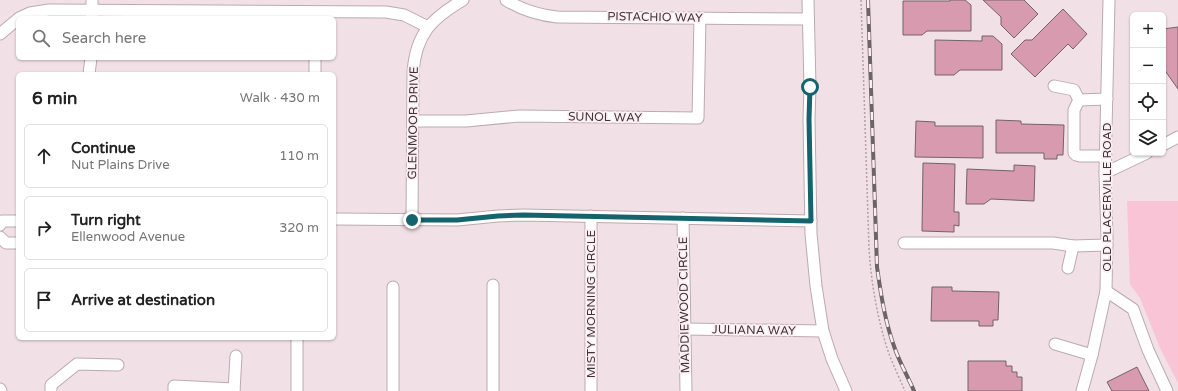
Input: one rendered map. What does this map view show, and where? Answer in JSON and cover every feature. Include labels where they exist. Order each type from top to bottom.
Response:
[{"type":"street","name":"GLENMOOR DRIVE","points":[[412,220],[414,63],[419,44],[428,27],[445,10],[463,0]]},
{"type":"street","name":"PISTACHIO WAY","points":[[506,0],[524,10],[557,17],[808,19]]},
{"type":"street","points":[[808,0],[811,221],[816,286],[823,330],[832,359],[846,391]]},
{"type":"street","name":"OLD PLACERVILLE ROAD","points":[[1082,391],[1092,355],[1106,291],[1106,156],[1109,0]]},
{"type":"street","points":[[23,16],[39,10],[92,9],[315,15],[395,13],[428,27]]},
{"type":"street","name":"SUNOL WAY","points":[[413,121],[466,121],[519,116],[698,118],[700,18]]},
{"type":"street","points":[[0,34],[16,21]]},
{"type":"street","points":[[89,72],[91,60]]},
{"type":"street","points":[[315,60],[315,72]]},
{"type":"street","points":[[1054,86],[1074,90],[1079,100]]},
{"type":"street","points":[[1079,100],[1107,99]]},
{"type":"street","points":[[1079,100],[1074,110],[1074,153],[1080,156],[1106,156]]},
{"type":"street","points":[[1166,143],[1178,137]]},
{"type":"street","points":[[1106,173],[1142,156]]},
{"type":"street","points":[[336,219],[457,220],[523,215],[811,221]]},
{"type":"street","points":[[0,216],[16,216]]},
{"type":"street","name":"MISTY MORNING CIRCLE","points":[[591,216],[591,391]]},
{"type":"street","name":"MADDIEWOOD CIRCLE","points":[[683,218],[686,391]]},
{"type":"street","points":[[0,225],[2,221],[16,221]]},
{"type":"street","points":[[0,237],[6,242],[16,242]]},
{"type":"street","points":[[904,242],[1053,243],[1073,246],[1107,245]]},
{"type":"street","points":[[1068,268],[1073,246]]},
{"type":"street","points":[[493,285],[493,391]]},
{"type":"street","points":[[393,288],[393,391]]},
{"type":"street","points":[[1106,291],[1133,309],[1148,350],[1167,391]]},
{"type":"street","name":"JULIANA WAY","points":[[685,329],[823,330]]},
{"type":"street","points":[[297,340],[297,391]]},
{"type":"street","points":[[1055,344],[1092,355]]},
{"type":"street","points":[[174,391],[174,386],[234,390],[236,356]]},
{"type":"street","points":[[51,391],[51,385],[76,364],[118,364]]},
{"type":"path","points":[[861,0],[869,241],[872,279],[878,317],[883,334],[890,356],[905,391]]},
{"type":"shaded area","points":[[1127,201],[1178,201],[1178,383],[1160,348],[1140,298],[1130,284]]},
{"type":"building","points":[[965,0],[971,5],[971,31],[927,31],[922,35],[903,35],[903,1]]},
{"type":"building","points":[[983,0],[1024,0],[1038,14],[1014,38],[1001,25],[1001,17]]},
{"type":"building","points":[[1063,9],[1087,34],[1073,49],[1068,44],[1035,77],[1011,54],[1025,40],[1032,40]]},
{"type":"building","points":[[1178,27],[1178,89],[1166,72],[1166,29]]},
{"type":"building","points":[[982,36],[993,36],[1002,44],[1002,70],[960,70],[954,75],[935,75],[935,40],[982,41]]},
{"type":"building","points":[[996,120],[1021,121],[1021,124],[1064,125],[1063,155],[1057,155],[1057,159],[1044,159],[1044,153],[996,153]]},
{"type":"building","points":[[916,121],[935,122],[935,126],[983,126],[983,158],[915,157]]},
{"type":"building","points":[[923,163],[955,164],[954,212],[959,212],[959,226],[954,225],[954,232],[922,231]]},
{"type":"building","points":[[1014,165],[1035,166],[1034,201],[991,199],[984,204],[966,204],[967,169],[1014,171]]},
{"type":"building","points":[[932,287],[952,287],[952,291],[999,292],[998,320],[993,320],[993,326],[979,326],[979,321],[931,321]]},
{"type":"building","points":[[968,361],[1006,361],[1006,366],[1012,366],[1012,372],[1017,372],[1017,377],[1022,377],[1022,391],[968,391]]},
{"type":"building","points":[[1137,367],[1149,391],[1112,391],[1107,382]]},
{"type":"railway","points":[[868,0],[877,267],[889,329],[899,360],[914,391]]},
{"type":"route","points":[[412,220],[457,220],[523,215],[811,221],[809,119],[810,87]]}]
